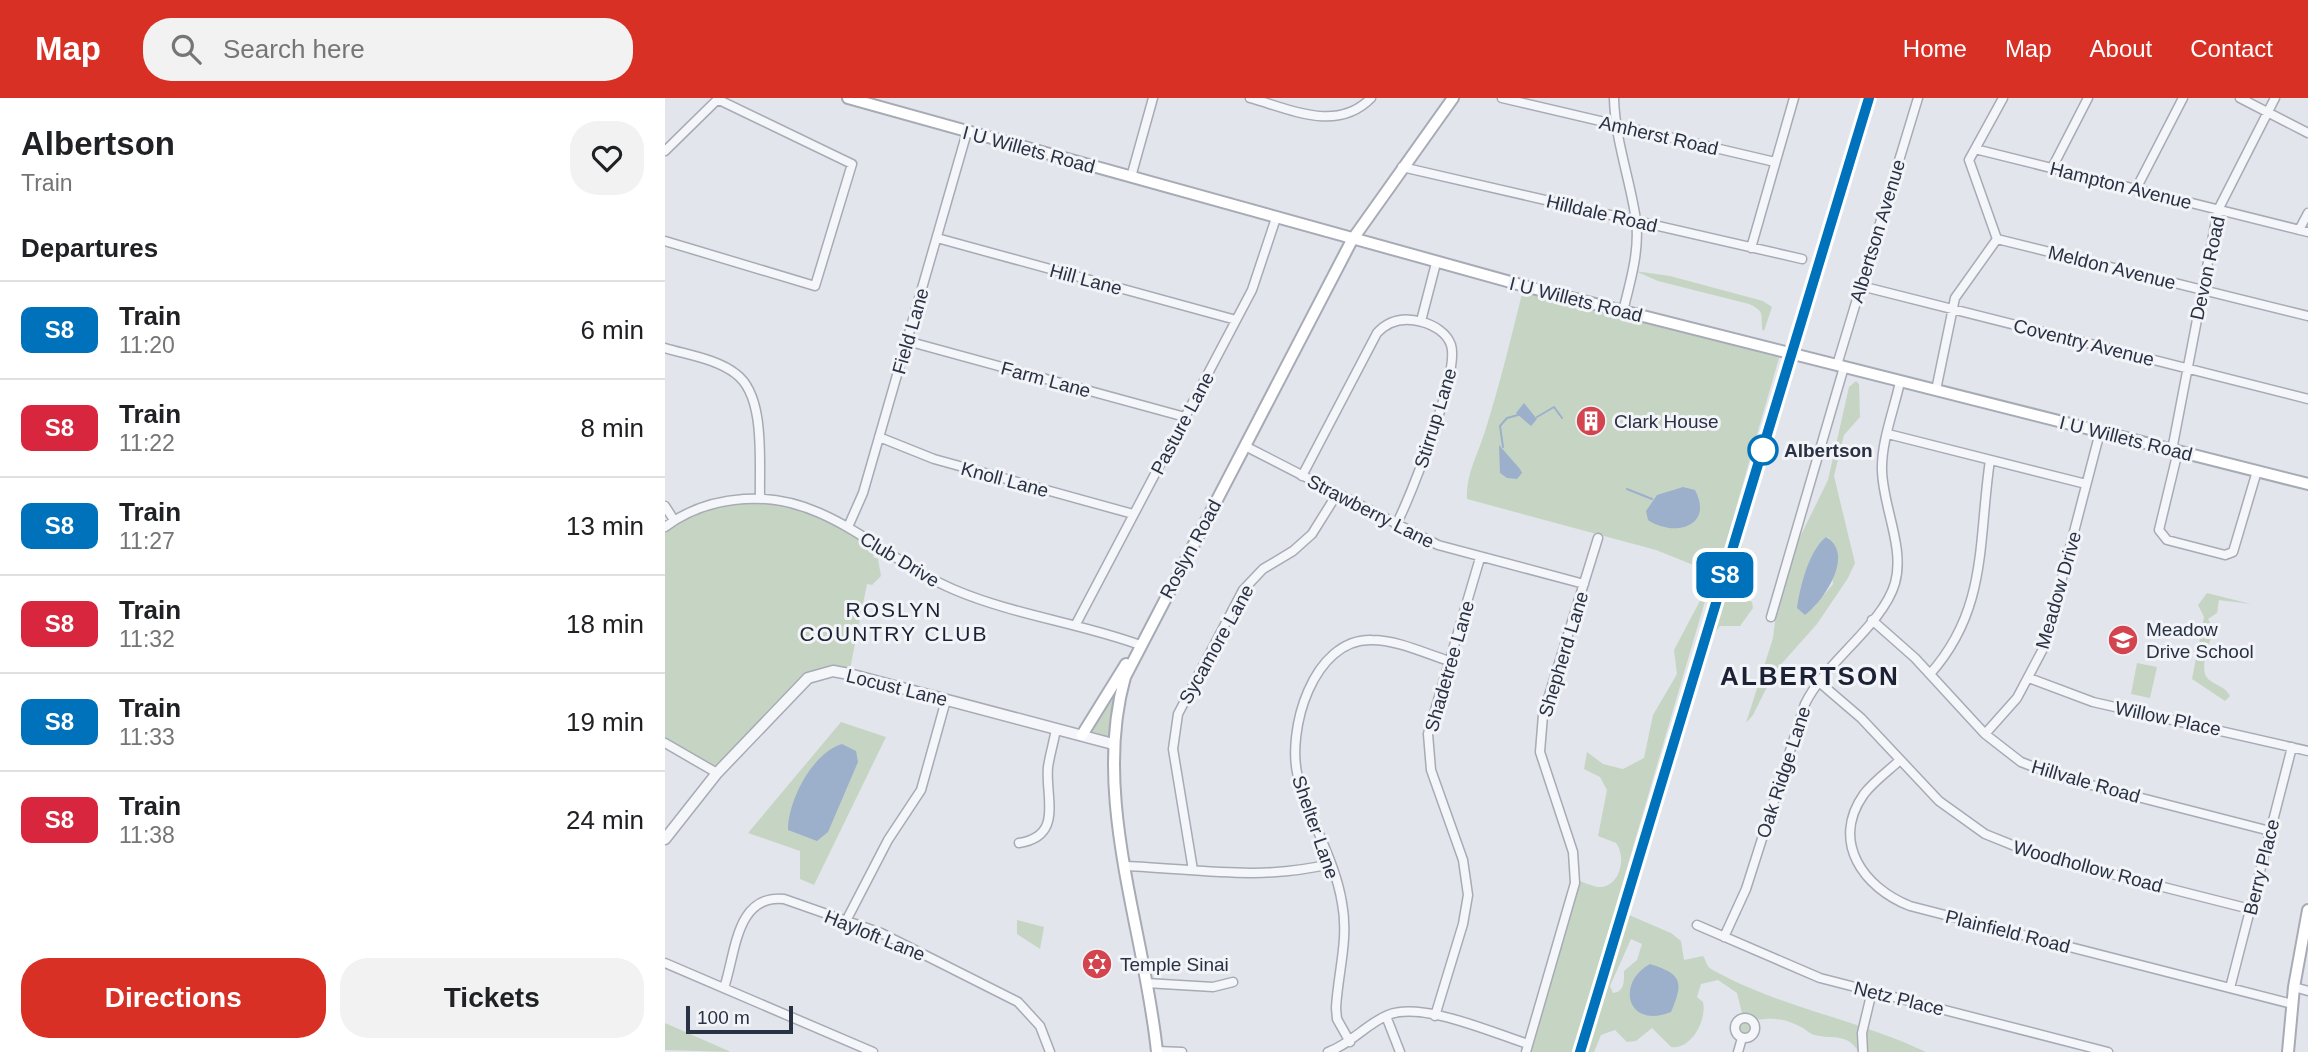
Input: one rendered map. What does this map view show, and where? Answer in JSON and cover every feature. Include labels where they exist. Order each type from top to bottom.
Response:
[{"type":"main road","name":"I U Willets Road","points":[[848,98],[1436,263],[2308,484]]},
{"type":"main road","name":"Roslyn Road","points":[[1157,1051],[1115,797],[1113,744],[1121,693],[1140,645],[1352,240],[1453,98]]},
{"type":"main road","points":[[1082,736],[1108,691],[1140,645]]},
{"type":"main road","points":[[2288,1052],[2294,987],[2308,910]]},
{"type":"street","points":[[665,152],[718,98],[852,164],[815,286],[665,241]]},
{"type":"street","points":[[1131,177],[1153,98]]},
{"type":"street","points":[[1250,98],[1328,118],[1351,112],[1371,98]]},
{"type":"street","name":"Amherst Road","points":[[1502,98],[1775,162]]},
{"type":"street","points":[[1614,98],[1616,125],[1636,221],[1634,258],[1623,311]]},
{"type":"street","points":[[1751,248],[1794,98]]},
{"type":"street","name":"Albertson Avenue","points":[[1771,617],[1861,286],[1918,98]]},
{"type":"street","points":[[1936,390],[1951,309],[1961,288],[1997,239],[1969,160],[2003,98]]},
{"type":"street","points":[[2052,168],[2088,98]]},
{"type":"street","points":[[2136,189],[2183,98]]},
{"type":"street","points":[[2240,98],[2308,133]]},
{"type":"street","name":"Devon Road","points":[[2257,471],[2233,552],[2225,555],[2167,540],[2159,530],[2201,289],[2218,210],[2275,98]]},
{"type":"street","name":"Field Lane","points":[[848,527],[863,493],[880,437],[967,132]]},
{"type":"street","name":"Hampton Avenue","points":[[1975,149],[2304,231]]},
{"type":"street","name":"Hilldale Road","points":[[1402,167],[1802,260]]},
{"type":"street","points":[[2304,231],[2308,213]]},
{"type":"street","name":"Pasture Lane","points":[[1076,624],[1260,272],[1276,218]]},
{"type":"street","name":"Hill Lane","points":[[937,238],[1236,320]]},
{"type":"street","name":"Meldon Avenue","points":[[1997,239],[2308,316]]},
{"type":"street","points":[[1302,475],[1377,333],[1397,320],[1421,321],[1436,263]]},
{"type":"street","name":"Coventry Avenue","points":[[1861,286],[2308,398]]},
{"type":"street","name":"Stirrup Lane","points":[[1396,525],[1419,474],[1453,359],[1451,346],[1444,334],[1421,321]]},
{"type":"street","name":"Farm Lane","points":[[907,341],[1185,417]]},
{"type":"street","points":[[665,348],[720,365],[744,382],[757,411],[760,497]]},
{"type":"street","name":"Oak Ridge Lane","points":[[1724,937],[1746,890],[1802,710],[1819,681],[1890,595],[1897,573],[1882,473],[1900,382]]},
{"type":"street","name":"Meadow Drive","points":[[1986,734],[2029,678],[2049,633],[2100,432]]},
{"type":"street","points":[[1888,434],[2086,484]]},
{"type":"street","name":"Knoll Lane","points":[[880,437],[935,459],[1133,514]]},
{"type":"street","name":"Strawberry Lane","points":[[1245,446],[1438,545],[1584,584]]},
{"type":"street","points":[[1930,674],[1954,644],[1972,605],[1990,460]]},
{"type":"street","name":"Sycamore Lane","points":[[1193,870],[1173,749],[1178,714],[1243,590],[1263,569],[1293,551],[1312,534],[1337,494]]},
{"type":"street","name":"Club Drive","points":[[665,527],[698,508],[724,500],[780,498],[808,506],[848,527],[957,591],[1140,645]]},
{"type":"street","points":[[665,506],[674,520]]},
{"type":"street","name":"Shepherd Lane","points":[[1527,1048],[1575,883],[1573,852],[1542,765],[1540,739],[1543,715],[1598,538]]},
{"type":"street","name":"Shadetree Lane","points":[[1435,1016],[1463,924],[1468,895],[1463,860],[1428,759],[1431,718],[1480,558]]},
{"type":"street","name":"Hillvale Road","points":[[1872,620],[1930,674],[1986,734],[2014,758],[2042,771],[2270,831]]},
{"type":"street","name":"Shelter Lane","points":[[1350,1042],[1340,1027],[1336,1008],[1345,921],[1330,864],[1298,780],[1294,748],[1301,709],[1322,666],[1342,648],[1371,639],[1448,661]]},
{"type":"street","name":"Locust Lane","points":[[665,839],[717,774],[792,693],[818,673],[849,674],[1113,744]]},
{"type":"street","name":"Willow Place","points":[[2029,678],[2093,702],[2308,751]]},
{"type":"street","name":"Woodhollow Road","points":[[1819,681],[1861,718],[1899,761],[1956,815],[2007,845],[2250,909]]},
{"type":"street","points":[[846,921],[888,840],[916,802],[946,700]]},
{"type":"street","points":[[1019,843],[1039,835],[1049,819],[1048,766],[1056,729]]},
{"type":"street","points":[[665,743],[717,774]]},
{"type":"street","name":"Berry Place","points":[[2230,988],[2291,747]]},
{"type":"street","name":"Plainfield Road","points":[[1899,761],[1866,792],[1857,808],[1852,827],[1852,845],[1859,865],[1881,893],[1910,906],[2292,1004]]},
{"type":"street","points":[[1126,866],[1279,874],[1330,864]]},
{"type":"street","name":"Hayloft Lane","points":[[724,988],[744,919],[758,901],[784,899],[904,944],[1017,1002],[1040,1026],[1050,1052]]},
{"type":"street","name":"Netz Place","points":[[1696,925],[1820,978],[2108,1052]]},
{"type":"street","points":[[665,963],[873,1052]]},
{"type":"street","points":[[1146,983],[1213,987],[1233,982]]},
{"type":"street","points":[[2294,987],[2308,990]]},
{"type":"street","points":[[1863,1052],[1862,1033],[1872,991]]},
{"type":"street","points":[[1328,1052],[1350,1042],[1386,1016],[1412,1011],[1435,1016],[1527,1048]]},
{"type":"street","points":[[1386,1016],[1401,1052]]},
{"type":"street","points":[[1738,1052],[1742,1038]]},
{"type":"street","points":[[1157,1051],[1182,1052]]},
{"type":"green space","points":[[1635,271],[1670,276],[1763,301],[1772,307],[1764,331],[1760,311],[1749,304],[1658,281]]},
{"type":"green space","points":[[1524,286],[1781,351],[1573,1052],[1526,1052],[1576,880],[1598,887],[1606,886],[1616,877],[1621,863],[1616,843],[1598,836],[1607,790],[1600,777],[1584,769],[1587,752],[1603,764],[1623,769],[1644,758],[1653,715],[1677,674],[1674,650],[1702,597],[1701,568],[1656,550],[1467,499],[1470,472],[1497,393]]},
{"type":"green space","points":[[1856,381],[1859,384],[1860,417],[1844,435],[1834,476],[1855,563],[1817,624],[1775,671],[1753,715],[1746,723],[1773,638],[1778,597],[1798,541],[1828,480],[1849,387]],"holes":[[[1826,537],[1829,538],[1833,584],[1813,608],[1801,588],[1816,548]]]},
{"type":"green space","name":"ROSLYN COUNTRY CLUB","points":[[724,500],[793,501],[875,544],[873,557],[878,559],[881,576],[872,585],[867,584],[849,674],[819,673],[717,773],[665,742],[665,527]]},
{"type":"green space","points":[[1743,540],[1740,562],[1729,591],[1752,602],[1753,608],[1740,626],[1720,626],[1713,635]]},
{"type":"green space","points":[[2207,593],[2251,604],[2219,600],[2217,613],[2208,619],[2214,630],[2206,655],[2205,674],[2228,693],[2230,696],[2225,701],[2192,679],[2204,617],[2198,605]]},
{"type":"green space","points":[[2137,663],[2157,667],[2150,698],[2131,694]]},
{"type":"green space","points":[[1125,678],[1113,744],[1082,735],[1108,691]]},
{"type":"green space","points":[[841,722],[886,737],[814,885],[800,879],[800,851],[748,833]]},
{"type":"green space","points":[[1629,915],[1671,933],[1681,941],[1684,960],[1703,956],[1709,968],[1737,982],[1790,1003],[1873,1030],[1926,1052],[1859,1052],[1844,1039],[1813,1034],[1788,1021],[1777,1019],[1753,1020],[1756,1028],[1751,1036],[1739,1036],[1735,1027],[1743,1017],[1737,993],[1718,980],[1701,984],[1697,997],[1703,1002],[1703,1017],[1696,1032],[1685,1044],[1671,1047],[1652,1028],[1636,1041],[1627,1042],[1615,1030],[1601,1035],[1594,1052],[1583,1052],[1623,918]],"holes":[[[1631,939],[1642,944],[1637,960],[1624,971],[1622,988],[1613,993],[1610,986]]]},
{"type":"green space","points":[[1017,920],[1044,927],[1040,949],[1017,934]]},
{"type":"green space","points":[[665,1023],[731,1052],[665,1050]]},
{"type":"water","points":[[1524,403],[1537,419],[1531,426],[1516,413]]},
{"type":"water","points":[[1499,445],[1520,469],[1522,473],[1517,479],[1507,478],[1500,473]]},
{"type":"water","points":[[1683,487],[1695,490],[1700,502],[1696,520],[1680,528],[1669,528],[1648,520],[1646,511],[1657,495]]},
{"type":"water","points":[[1826,537],[1834,545],[1838,555],[1837,566],[1820,600],[1805,615],[1797,608],[1803,580],[1810,560]]},
{"type":"water","points":[[842,744],[856,751],[858,762],[828,832],[817,841],[788,830],[792,806],[804,780],[821,757]]},
{"type":"water","points":[[1650,964],[1669,972],[1677,980],[1678,993],[1671,1012],[1656,1016],[1644,1015],[1631,1002],[1633,982],[1639,972]]},
{"type":"waterway","points":[[1537,417],[1554,407],[1562,418]]},
{"type":"waterway","points":[[1503,447],[1500,426],[1507,418],[1518,415]]},
{"type":"waterway","points":[[1627,489],[1652,499]]},
{"type":"railway","points":[[1576,1052],[1865,98]]},
{"type":"train","name":"S8","points":[[1580,1052],[1869,98]]},
{"type":"place","name":"Clark House","points":[[1591,421]]},
{"type":"place","name":"Albertson","points":[[1763,450]]},
{"type":"place","name":"Meadow Drive School","points":[[2123,640]]},
{"type":"place","name":"Temple Sinai","points":[[1097,964]]},
{"type":"district","name":"ROSLYN COUNTRY CLUB","points":[[894,622]]},
{"type":"district","name":"ALBERTSON","points":[[1810,676]]}]
